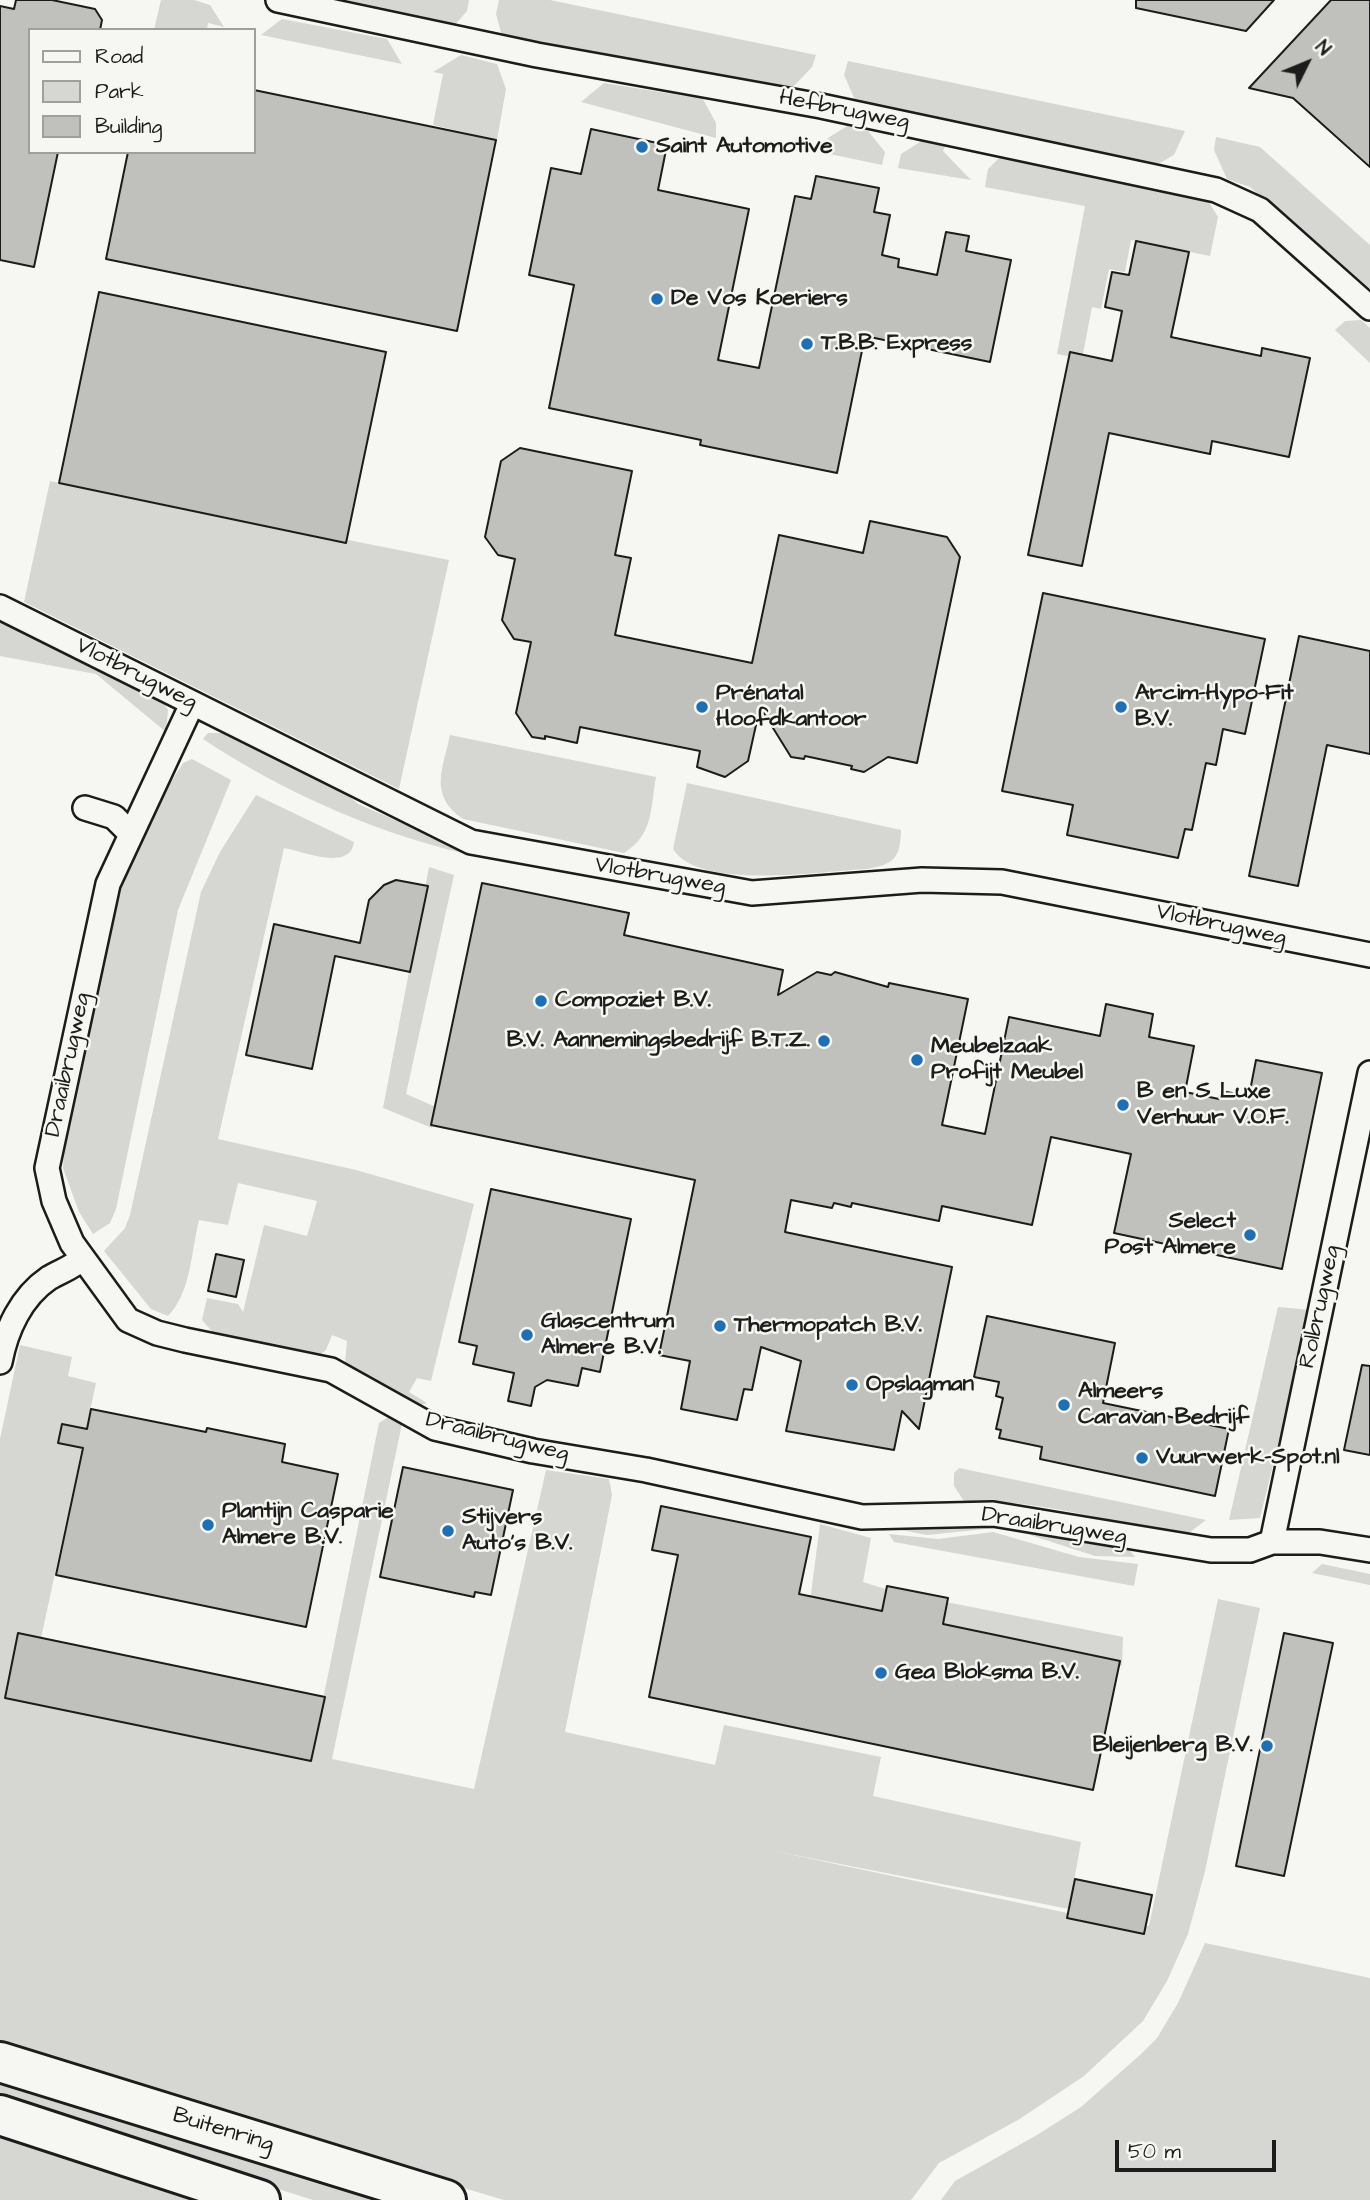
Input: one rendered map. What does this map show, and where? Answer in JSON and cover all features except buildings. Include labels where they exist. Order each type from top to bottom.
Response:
[{"type":"highway","name":"Buitenring","points":[[0,2062],[446,2200]]},
{"type":"highway","points":[[0,2115],[260,2200]]},
{"type":"street","name":"Hefbrugweg","points":[[278,0],[537,55],[821,106],[1216,190],[1260,209],[1370,308]]},
{"type":"street","name":"Vlotbrugweg","points":[[0,607],[471,842],[752,893],[922,880],[1002,882],[1370,955]]},
{"type":"street","name":"Draaibrugweg","points":[[192,704],[108,884],[47,1168],[54,1201],[72,1243],[128,1320],[157,1333],[185,1340],[331,1370],[426,1424],[459,1434],[533,1451],[749,1491],[862,1517],[993,1514],[1211,1550],[1250,1550],[1272,1542],[1320,1542],[1370,1550]]},
{"type":"street","points":[[85,808],[114,817],[130,833]]},
{"type":"street","name":"Rolbrugweg","points":[[1272,1542],[1370,1073]]},
{"type":"street","points":[[0,1363],[17,1310],[47,1279],[82,1258]]},
{"type":"green space","points":[[161,0],[194,0],[210,5],[224,27],[208,23],[207,28],[154,28]]},
{"type":"green space","points":[[326,0],[469,0],[467,11],[453,27]]},
{"type":"green space","points":[[499,0],[550,0],[816,55],[812,67],[791,89],[642,65],[502,36],[496,14]]},
{"type":"green space","points":[[282,19],[387,39],[402,64],[261,35]]},
{"type":"green space","points":[[461,55],[497,64],[506,89],[497,140],[433,125],[443,74],[433,72]]},
{"type":"green space","points":[[848,61],[1185,131],[1174,155],[1158,164],[856,102],[844,75]]},
{"type":"green space","points":[[604,83],[703,99],[716,123],[716,138],[581,102]]},
{"type":"green space","points":[[847,126],[868,131],[885,152],[882,165],[825,153],[828,138]]},
{"type":"green space","points":[[1216,137],[1260,147],[1370,245],[1370,295],[1250,187],[1227,179],[1214,150]]},
{"type":"green space","points":[[923,140],[946,144],[943,151],[971,180],[898,168],[901,154]]},
{"type":"green space","points":[[1002,155],[1207,199],[1218,217],[1210,256],[1131,240],[1125,272],[1109,269],[1101,309],[1092,307],[1082,359],[1057,354],[1085,206],[985,187],[988,169]]},
{"type":"green space","points":[[1361,320],[1370,328],[1370,363],[1335,330],[1345,321]]},
{"type":"green space","points":[[50,481],[449,560],[399,789],[24,602]]},
{"type":"green space","points":[[0,617],[163,702],[168,710],[166,732],[96,674],[0,656]]},
{"type":"green space","points":[[208,733],[231,733],[349,796],[358,804],[480,857],[407,837],[336,811],[235,759],[203,739]]},
{"type":"green space","points":[[450,735],[656,777],[646,829],[634,846],[624,853],[463,819],[445,801],[442,791],[442,770]]},
{"type":"green space","points":[[192,759],[231,780],[178,910],[116,1209],[110,1223],[93,1234],[79,1212],[63,1168],[65,1136],[81,1073],[116,902],[129,866],[166,790],[183,763]]},
{"type":"green space","points":[[687,783],[901,830],[899,848],[889,862],[867,869],[762,876],[708,870],[687,862],[673,849]]},
{"type":"green space","points":[[256,795],[354,842],[351,851],[335,858],[284,848],[218,1139],[356,1170],[474,1204],[431,1381],[417,1378],[409,1392],[427,1403],[418,1406],[345,1364],[347,1341],[332,1335],[326,1350],[317,1357],[216,1336],[202,1320],[207,1298],[238,1304],[243,1312],[264,1225],[307,1236],[317,1201],[238,1183],[228,1225],[199,1220],[186,1284],[176,1307],[168,1316],[151,1309],[104,1251],[125,1228],[130,1215],[201,892],[220,852]]},
{"type":"green space","points":[[429,867],[454,875],[406,1094],[436,1107],[432,1128],[383,1108]]},
{"type":"green space","points":[[1278,1307],[1311,1310],[1260,1518],[1229,1520]]},
{"type":"green space","points":[[20,1345],[72,1357],[68,1376],[96,1383],[32,1680],[315,1739],[379,1423],[395,1413],[404,1414],[332,1759],[474,1789],[546,1470],[609,1479],[612,1495],[565,1732],[715,1765],[724,1725],[881,1757],[873,1796],[1081,1842],[1069,1909],[774,1851],[1124,1925],[1149,1926],[1218,1599],[1260,1608],[1205,1871],[1188,1934],[1167,1981],[1143,2021],[1084,2076],[1018,2120],[939,2163],[911,2200],[504,2200],[145,2093],[0,2044],[0,1439]]},
{"type":"green space","points":[[959,1468],[1206,1520],[1185,1536],[1075,1512],[992,1501],[964,1501],[954,1486],[954,1473]]},
{"type":"green space","points":[[977,1520],[1125,1544],[1135,1557],[1095,1556],[1030,1535],[995,1528],[927,1535],[896,1529]]},
{"type":"green space","points":[[820,1524],[871,1538],[863,1582],[885,1589],[881,1614],[810,1601]]},
{"type":"green space","points":[[993,1532],[1079,1557],[1138,1564],[1134,1586],[894,1542],[889,1534],[938,1539]]},
{"type":"green space","points":[[1322,1564],[1370,1574],[1370,1585],[1312,1573]]},
{"type":"green space","points":[[946,1602],[1123,1637],[1122,1666],[942,1629]]},
{"type":"green space","points":[[1205,1943],[1370,1978],[1370,2200],[941,2200],[955,2181],[1081,2107],[1140,2055],[1157,2038],[1178,2003]]},
{"type":"green space","points":[[0,2069],[415,2200],[313,2200],[0,2101]]},
{"type":"green space","points":[[0,2127],[237,2200],[0,2200]]},
{"type":"place","name":"Saint Automotive","points":[[642,147]]},
{"type":"place","name":"De Vos Koeriers","points":[[657,299]]},
{"type":"place","name":"T.B.B. Express","points":[[807,344]]},
{"type":"place","name":"Prénatal Hoofdkantoor","points":[[702,707]]},
{"type":"place","name":"Arcim-Hypo-Fit B.V.","points":[[1121,707]]},
{"type":"place","name":"Compoziet B.V.","points":[[541,1001]]},
{"type":"place","name":"B.V. Aannemingsbedrijf B.T.Z.","points":[[824,1041]]},
{"type":"place","name":"Meubelzaak Profijt Meubel","points":[[917,1060]]},
{"type":"place","name":"B en S Luxe Verhuur V.O.F.","points":[[1123,1105]]},
{"type":"place","name":"Select Post Almere","points":[[1250,1235]]},
{"type":"place","name":"Thermopatch B.V.","points":[[720,1326]]},
{"type":"place","name":"Glascentrum Almere B.V.","points":[[527,1335]]},
{"type":"place","name":"Opslagman","points":[[852,1385]]},
{"type":"place","name":"Almeers Caravan Bedrijf","points":[[1064,1405]]},
{"type":"place","name":"Vuurwerk-Spot.nl","points":[[1142,1458]]},
{"type":"place","name":"Plantijn Casparie Almere B.V.","points":[[208,1525]]},
{"type":"place","name":"Stijvers Auto's B.V.","points":[[448,1531]]},
{"type":"place","name":"Gea Bloksma B.V.","points":[[881,1673]]},
{"type":"place","name":"Bleijenberg B.V.","points":[[1267,1746]]}]
